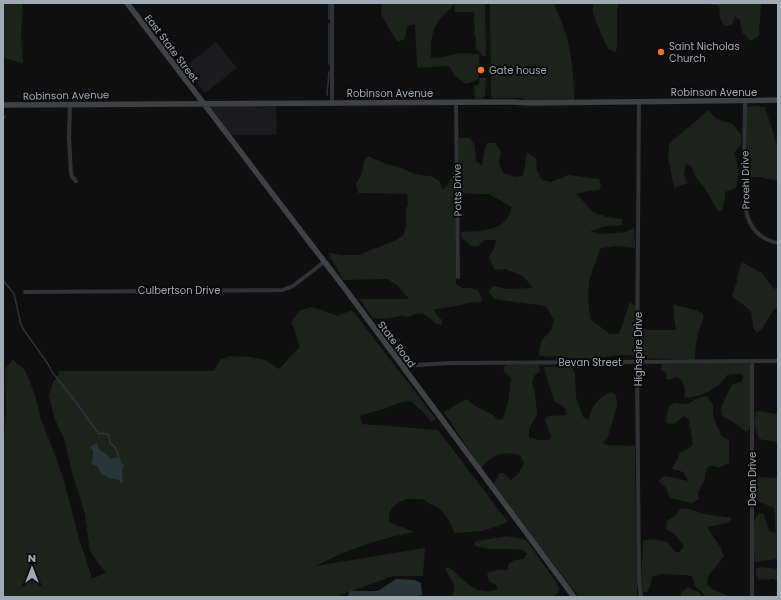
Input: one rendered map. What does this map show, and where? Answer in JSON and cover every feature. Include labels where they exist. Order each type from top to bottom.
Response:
[{"type":"main road","name":"East State Street","points":[[127,3],[204,103]]},
{"type":"main road","name":"Robinson Avenue","points":[[3,105],[778,100]]},
{"type":"main road","name":"State Road","points":[[204,103],[574,597]]},
{"type":"street","points":[[332,3],[332,103]]},
{"type":"street","name":"Proehl Drive","points":[[745,100],[744,202],[746,214],[750,224],[756,231],[767,239],[778,242]]},
{"type":"street","name":"Highspire Drive","points":[[639,101],[637,362],[639,581],[641,597]]},
{"type":"street","name":"Potts Drive","points":[[456,102],[458,278]]},
{"type":"street","points":[[70,104],[71,173],[72,178],[76,181]]},
{"type":"street","name":"Culbertson Drive","points":[[26,292],[283,290],[293,286],[324,262]]},
{"type":"street","name":"Dean Drive","points":[[752,361],[752,597]]},
{"type":"street","name":"Bevan Street","points":[[402,366],[449,363],[778,361]]},
{"type":"shaded area","points":[[3,3],[23,3],[21,35],[23,63],[3,57]]},
{"type":"shaded area","points":[[382,3],[454,3],[454,5],[440,19],[433,32],[431,40],[431,58],[444,57],[459,53],[479,54],[480,69],[478,80],[466,84],[456,77],[449,66],[417,68],[415,24],[407,26],[405,39],[398,42],[381,14]]},
{"type":"shaded area","points":[[455,3],[485,3],[486,56],[482,56],[480,52],[475,49],[476,38],[474,33],[474,13],[455,12]]},
{"type":"shaded area","points":[[490,3],[554,3],[569,46],[572,62],[575,102],[524,102],[523,98],[492,98]]},
{"type":"shaded area","points":[[593,3],[619,3],[617,8],[616,52],[608,49],[593,12]]},
{"type":"shaded area","points":[[705,3],[761,3],[759,35],[751,41],[742,32],[740,20],[735,16],[732,25],[724,26],[720,17],[719,6]]},
{"type":"shaded area","points":[[216,42],[237,68],[205,93],[183,68]]},
{"type":"shaded area","points":[[479,78],[486,78],[485,95],[483,99],[475,99],[474,86],[479,83]]},
{"type":"shaded area","points":[[206,105],[276,105],[277,135],[231,135]]},
{"type":"shaded area","points":[[746,107],[765,107],[778,148],[778,181],[759,177],[751,177],[748,180]]},
{"type":"shaded area","points":[[708,110],[717,119],[733,124],[741,135],[741,144],[734,153],[738,170],[736,188],[725,192],[725,200],[722,210],[719,212],[695,176],[692,167],[686,164],[684,174],[687,183],[674,188],[668,158],[669,144]]},
{"type":"shaded area","points":[[459,138],[470,138],[475,146],[476,161],[482,166],[487,143],[495,143],[501,150],[499,163],[503,173],[516,177],[523,176],[527,152],[536,159],[537,171],[542,180],[551,182],[569,175],[599,179],[601,186],[599,190],[577,194],[593,212],[607,217],[622,219],[622,225],[603,227],[590,231],[600,234],[625,232],[634,228],[635,248],[616,246],[601,248],[589,280],[588,297],[590,319],[610,334],[619,334],[630,302],[635,306],[634,355],[621,355],[593,359],[539,356],[541,341],[551,330],[554,320],[546,306],[494,299],[489,291],[493,286],[508,289],[533,288],[523,276],[505,269],[495,270],[489,258],[495,246],[496,240],[485,240],[478,246],[471,246],[462,238],[461,232],[492,229],[502,223],[507,219],[512,207],[489,194],[459,193]]},
{"type":"shaded area","points":[[368,156],[418,175],[431,176],[439,181],[443,190],[448,185],[455,169],[456,284],[462,288],[471,288],[478,291],[482,298],[481,303],[477,302],[434,310],[437,316],[442,320],[442,325],[436,324],[424,314],[385,319],[376,318],[372,317],[359,299],[409,299],[397,285],[387,279],[343,280],[328,253],[358,255],[394,241],[404,235],[406,210],[408,204],[407,194],[358,193],[356,184],[362,174],[364,161]]},
{"type":"shaded area","points":[[742,262],[762,273],[774,289],[778,288],[778,309],[774,309],[761,330],[757,333],[753,328],[751,311],[732,296]]},
{"type":"shaded area","points":[[674,305],[696,310],[703,314],[695,350],[695,360],[641,358],[639,336],[642,328],[648,330],[676,329]]},
{"type":"shaded area","points":[[312,307],[338,316],[352,310],[436,419],[431,422],[423,412],[410,401],[402,402],[360,416],[362,424],[438,430],[508,522],[483,531],[454,533],[450,522],[441,510],[422,499],[406,499],[393,506],[389,514],[389,522],[414,532],[364,545],[316,566],[425,548],[423,576],[393,576],[335,597],[3,597],[3,578],[6,576],[3,574],[3,448],[6,415],[5,369],[13,360],[25,370],[35,395],[41,419],[64,481],[80,542],[91,574],[91,579],[106,573],[90,552],[85,514],[71,469],[65,441],[54,417],[49,395],[53,383],[60,371],[214,371],[220,360],[230,356],[250,357],[265,360],[279,369],[300,347],[291,323],[299,311]]},
{"type":"shaded area","points":[[749,362],[750,425],[749,430],[746,432],[732,421],[722,416],[721,408],[732,385],[742,381],[743,374],[727,375],[721,383],[709,391],[684,398],[684,384],[678,377],[668,380],[665,378],[667,374],[661,370],[662,364]]},
{"type":"shaded area","points":[[507,365],[539,365],[540,371],[534,376],[532,383],[535,393],[537,414],[529,429],[529,437],[539,440],[549,440],[551,436],[545,419],[549,416],[566,415],[565,408],[554,401],[544,367],[571,365],[575,374],[576,398],[583,417],[589,420],[596,403],[602,397],[611,392],[616,395],[617,405],[609,433],[607,439],[602,442],[607,445],[635,446],[638,597],[579,597],[493,483],[498,478],[499,473],[504,473],[511,480],[519,473],[524,463],[520,455],[507,453],[498,455],[481,468],[444,412],[467,399],[475,406],[493,415],[498,420],[503,419],[508,402],[511,378],[505,373],[503,367]]},
{"type":"shaded area","points":[[707,396],[713,405],[713,415],[717,427],[722,436],[729,440],[729,463],[718,468],[710,465],[706,470],[705,479],[698,492],[699,499],[692,503],[670,498],[666,488],[658,481],[665,476],[688,481],[683,472],[672,469],[680,453],[688,449],[693,444],[688,418],[683,416],[676,423],[666,423],[669,407],[674,403],[687,404],[698,398]]},
{"type":"shaded area","points":[[756,411],[778,414],[778,442],[759,439],[754,423]]},
{"type":"shaded area","points":[[97,442],[98,448],[102,452],[112,459],[115,457],[122,461],[120,463],[124,465],[122,472],[123,484],[119,480],[103,475],[98,466],[91,463],[93,451],[90,447]]},
{"type":"shaded area","points":[[757,478],[778,478],[778,559],[755,562],[753,530],[754,523],[759,513],[764,514],[769,531],[776,533],[774,508],[760,502],[757,498]]},
{"type":"shaded area","points":[[681,508],[690,509],[704,514],[732,518],[728,523],[707,527],[724,556],[708,576],[707,584],[712,589],[731,597],[706,597],[695,586],[692,576],[685,575],[662,574],[652,577],[650,587],[647,592],[643,592],[641,582],[643,540],[660,540],[669,544],[675,552],[680,552],[684,546],[676,536],[666,529],[667,521],[676,515]]},
{"type":"shaded area","points":[[507,536],[526,540],[556,582],[559,589],[556,595],[546,597],[451,597],[454,585],[445,569],[449,567],[475,588],[487,591],[498,589],[495,584],[489,581],[487,573],[498,570],[507,570],[509,563],[515,560],[523,559],[527,554],[523,550],[490,549],[474,545],[476,541]]},
{"type":"shaded area","points":[[762,567],[778,569],[778,583],[774,579],[759,580],[756,575],[756,569]]},
{"type":"shaded area","points":[[396,579],[415,580],[421,583],[422,595],[412,597],[349,597],[348,595],[350,591],[378,591]]},
{"type":"shaded area","points":[[778,583],[778,597],[775,597]]},
{"type":"shaded area","points":[[688,587],[700,593],[701,597],[680,597],[681,593]]},
{"type":"waterway","points":[[329,3],[329,19]]},
{"type":"waterway","points":[[329,24],[329,64]]},
{"type":"waterway","points":[[327,95],[329,72]]},
{"type":"waterway","points":[[3,280],[14,294],[21,325],[26,333],[52,372],[99,434],[103,433],[109,435],[110,443],[114,446],[119,459]]},
{"type":"place","name":"Saint Nicholas Church","points":[[661,52]]},
{"type":"place","name":"Gate house","points":[[481,70]]}]
